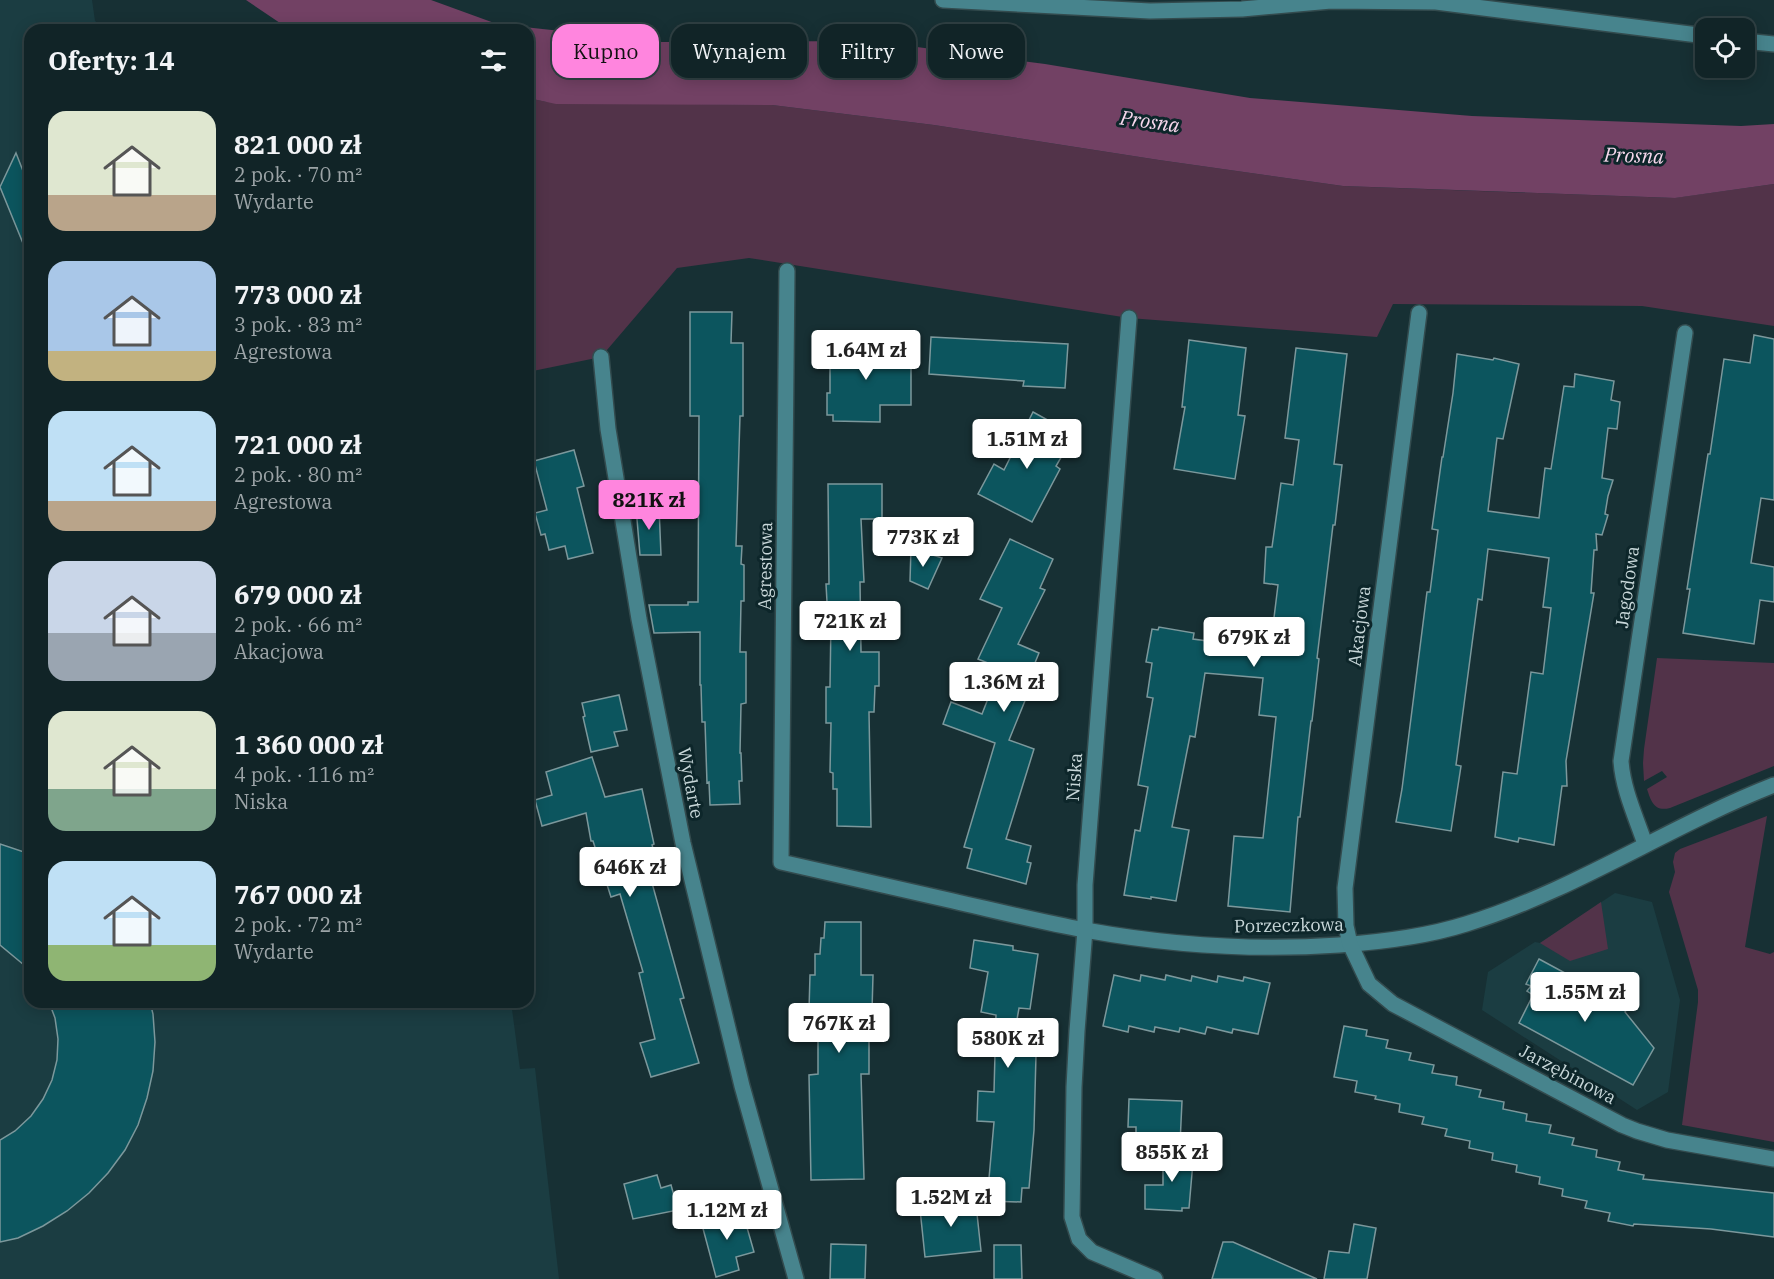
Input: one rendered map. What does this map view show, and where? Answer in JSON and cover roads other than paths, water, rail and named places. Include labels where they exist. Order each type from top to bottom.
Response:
[{"type":"street","points":[[943,0],[1150,11],[1242,9],[1331,1],[1436,2],[1695,35]]},
{"type":"street","points":[[1755,42],[1774,44]]},
{"type":"street","name":"Agrestowa","points":[[781,861],[787,271]]},
{"type":"street","name":"Akacjowa","points":[[1350,944],[1346,926],[1345,888],[1419,313]]},
{"type":"street","name":"Niska","points":[[1129,318],[1085,885],[1085,930],[1074,1086],[1072,1217],[1079,1239],[1092,1252],[1155,1279]]},
{"type":"street","name":"Jagodowa","points":[[1646,844],[1626,788],[1622,761],[1684,333]]},
{"type":"street","name":"Wydarte","points":[[601,357],[609,429],[639,619],[683,843],[742,1086],[796,1279]]},
{"type":"street","name":"Porzeczkowa","points":[[781,861],[1085,930],[1198,944],[1287,948],[1350,944],[1429,934],[1476,921],[1540,896],[1711,812],[1774,785]]},
{"type":"street","name":"Jarzębinowa","points":[[1350,944],[1369,984],[1393,1005],[1622,1125],[1667,1140],[1774,1159]]},
{"type":"water","points":[[246,0],[431,0],[497,24],[282,24]]},
{"type":"water","name":"Prosna","points":[[534,28],[552,30],[552,78],[659,78],[659,42],[671,42],[671,78],[807,78],[807,41],[819,41],[819,78],[916,78],[916,47],[928,48],[928,78],[1025,78],[1025,61],[1250,98],[1472,116],[1741,126],[1774,124],[1774,184],[1675,198],[1343,186],[934,125],[772,105],[556,104],[534,99]]}]
